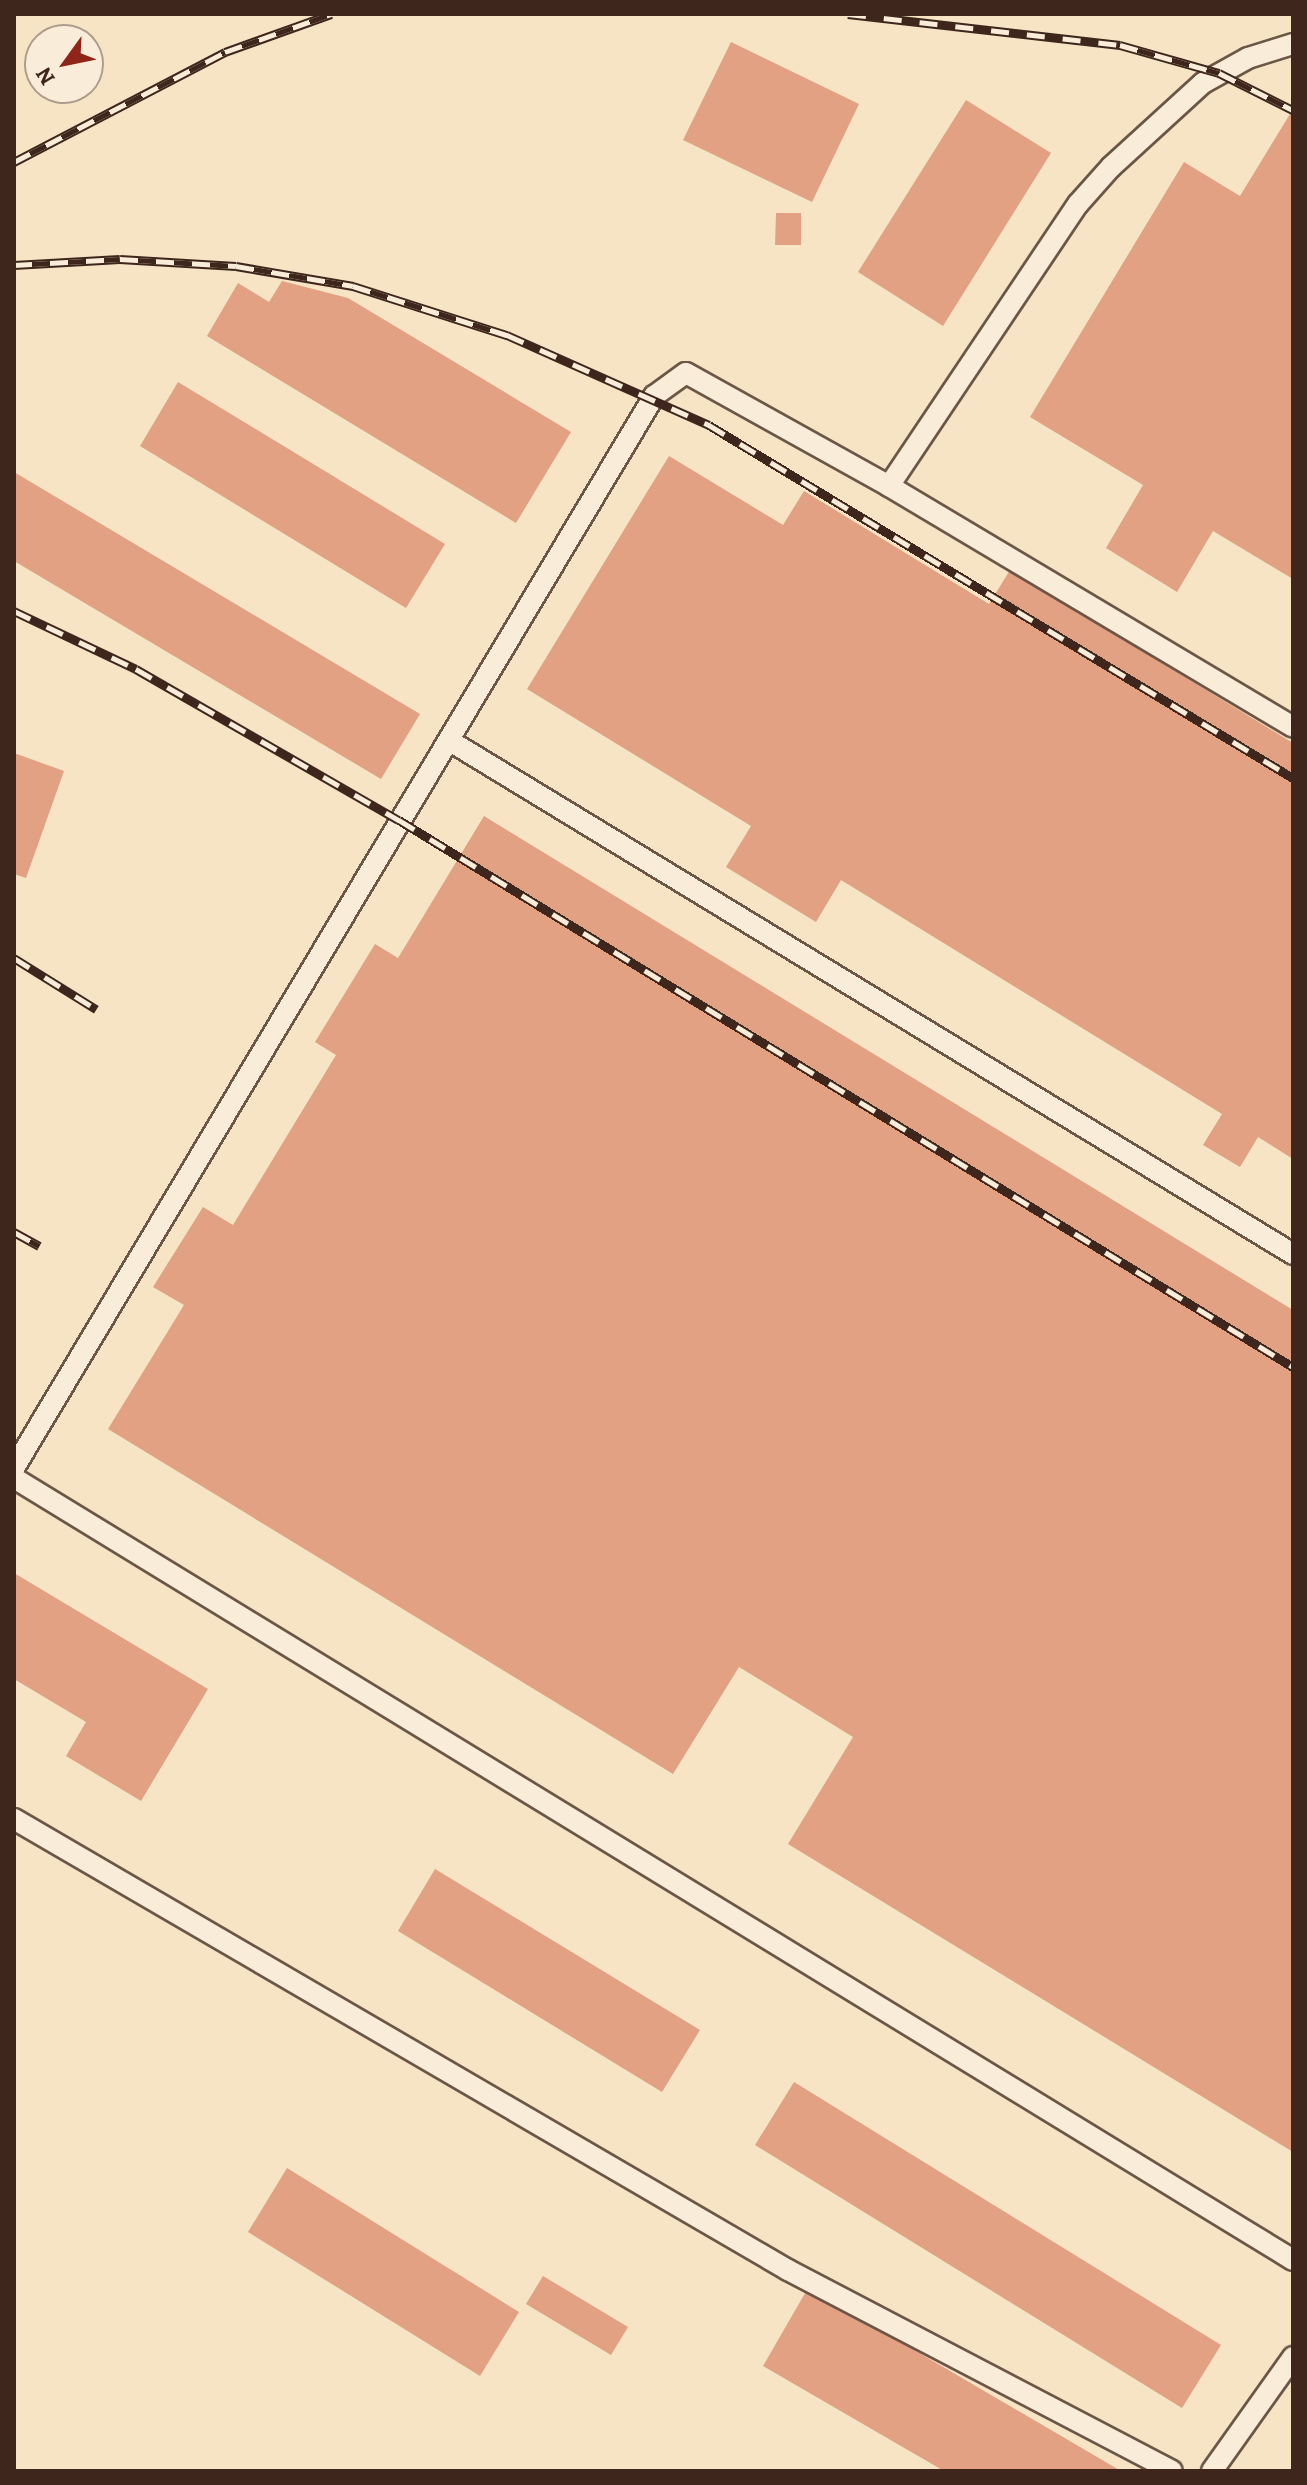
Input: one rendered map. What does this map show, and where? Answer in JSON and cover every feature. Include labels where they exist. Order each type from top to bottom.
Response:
[{"type":"lane","points":[[889,486],[1078,204],[1111,167],[1211,78],[1248,58],[1293,44]]},
{"type":"lane","points":[[14,1468],[654,396],[686,373],[889,486],[1293,727]]},
{"type":"lane","points":[[450,741],[1293,1254]]},
{"type":"lane","points":[[14,1478],[1293,2260]]},
{"type":"lane","points":[[14,1819],[788,2270],[1172,2471]]},
{"type":"lane","points":[[1212,2471],[1293,2357]]},
{"type":"building","points":[[731,42],[859,104],[812,202],[683,140]]},
{"type":"building","points":[[966,100],[1051,153],[943,326],[858,272]]},
{"type":"building","points":[[1293,109],[1293,579],[1213,531],[1177,592],[1106,548],[1143,485],[1030,417],[1184,162],[1240,196]]},
{"type":"building","points":[[776,213],[801,213],[801,245],[775,245]]},
{"type":"building","points":[[282,281],[348,298],[571,432],[516,523],[207,336],[238,283],[269,302]]},
{"type":"building","points":[[178,382],[445,544],[406,608],[140,446]]},
{"type":"building","points":[[669,456],[783,525],[804,491],[989,604],[1010,570],[1293,743],[1293,1159],[1258,1137],[1240,1167],[1203,1145],[1222,1114],[841,880],[816,922],[726,867],[751,826],[527,689]]},
{"type":"building","points":[[14,472],[420,714],[381,779],[14,561]]},
{"type":"building","points":[[14,753],[64,771],[26,878],[14,874]]},
{"type":"building","points":[[484,816],[1293,1310],[1293,2152],[788,1844],[853,1737],[739,1667],[673,1774],[108,1429],[184,1305],[153,1287],[203,1207],[233,1225],[336,1055],[315,1042],[375,944],[398,958]]},
{"type":"building","points":[[14,1573],[208,1689],[141,1801],[66,1756],[86,1722],[14,1679]]},
{"type":"building","points":[[435,1869],[700,2030],[662,2092],[398,1931]]},
{"type":"building","points":[[794,2082],[1221,2345],[1182,2408],[755,2145]]},
{"type":"building","points":[[287,2168],[519,2312],[480,2376],[248,2232]]},
{"type":"building","points":[[543,2276],[628,2327],[611,2355],[526,2304]]},
{"type":"building","points":[[808,2288],[1121,2471],[944,2471],[763,2366]]},
{"type":"railway","points":[[14,162],[225,52],[331,14]]},
{"type":"railway","points":[[848,14],[1120,45],[1219,73],[1293,110]]},
{"type":"railway","points":[[14,265],[120,259],[236,266],[353,286],[507,335],[709,425],[1293,778]]},
{"type":"railway","points":[[14,611],[136,669],[399,820],[1293,1367]]},
{"type":"railway","points":[[14,958],[96,1009]]},
{"type":"railway","points":[[14,1232],[39,1246]]}]
